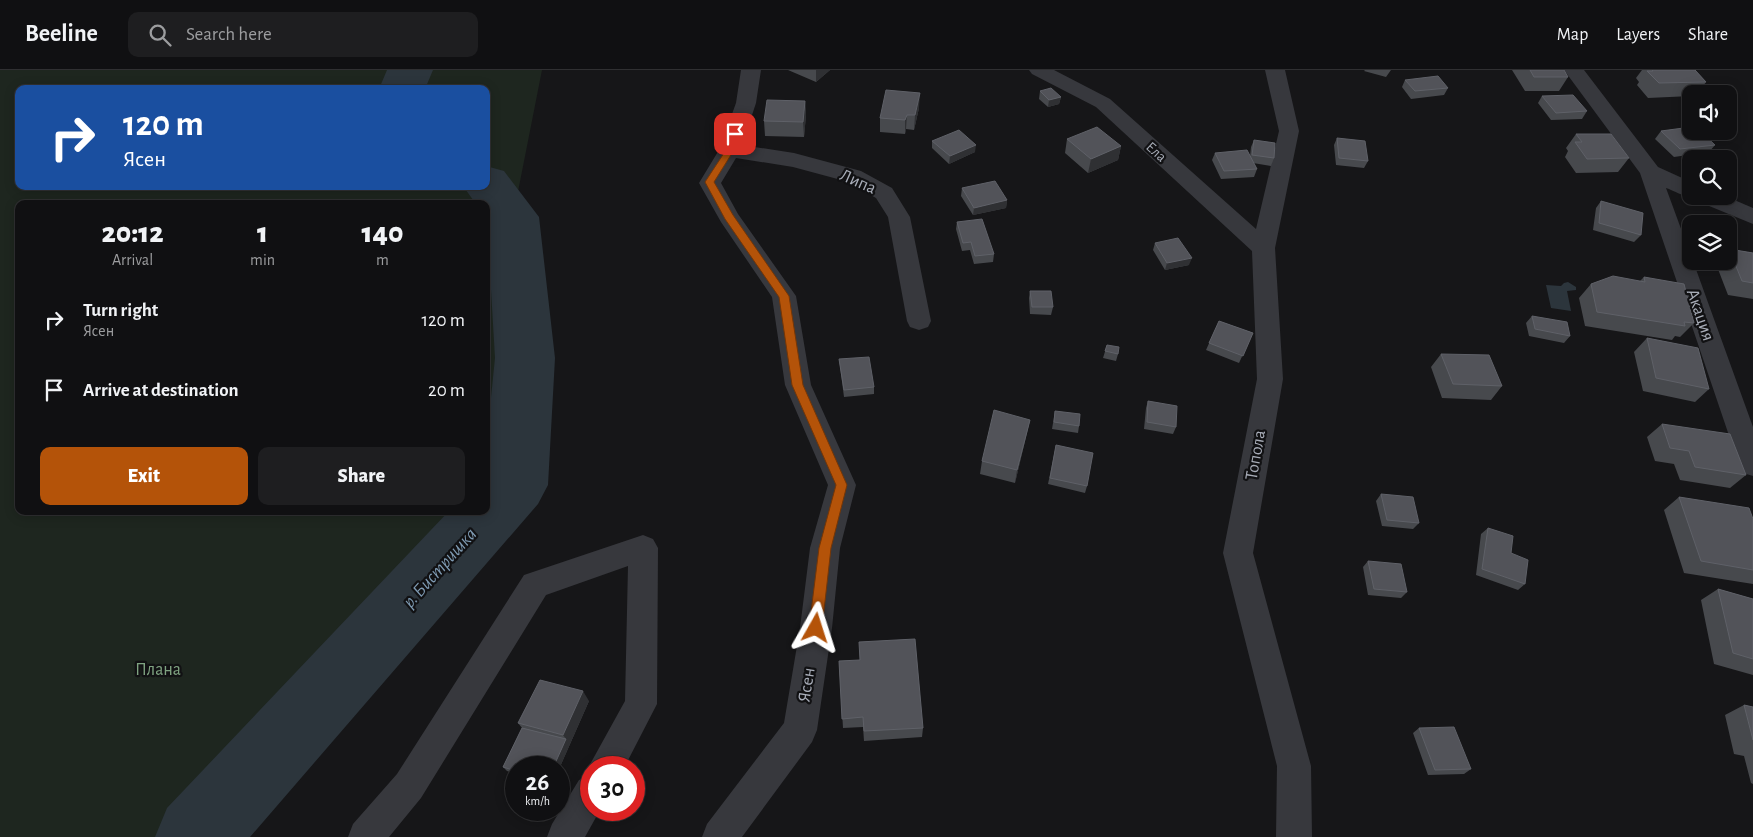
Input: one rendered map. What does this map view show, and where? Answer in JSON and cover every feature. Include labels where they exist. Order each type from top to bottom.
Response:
[{"type":"street","name":"Ясен","points":[[720,837],[800,730],[816,628],[825,548],[842,485],[798,385],[784,296],[729,217],[710,182],[730,150],[746,103],[751,70]]},
{"type":"street","name":"Ела","points":[[1039,70],[1103,103],[1263,248]]},
{"type":"street","name":"Топола","points":[[1274,70],[1289,131],[1263,248],[1270,380],[1238,553],[1294,766],[1294,837]]},
{"type":"street","name":"Акация","points":[[1574,70],[1650,172],[1753,465]]},
{"type":"street","name":"Липа","points":[[730,150],[794,160],[853,176],[884,194],[899,217],[919,321]]},
{"type":"street","points":[[1650,172],[1682,186]]},
{"type":"street","points":[[1726,205],[1753,217]]},
{"type":"street","points":[[366,837],[409,786],[535,585],[643,548],[641,704],[612,756]]},
{"type":"street","points":[[565,837],[580,811]]},
{"type":"green space","name":"Плана","points":[[0,70],[542,70],[513,217],[525,358],[515,485],[226,837],[0,837]]},
{"type":"shaded area","points":[[1568,282],[1576,287],[1576,290],[1567,291],[1571,311],[1551,308],[1546,285],[1561,286]]},
{"type":"building","points":[[1530,70],[1564,70],[1568,77],[1534,77]]},
{"type":"building","points":[[1695,70],[1706,82],[1659,83],[1647,71]]},
{"type":"building","points":[[1438,76],[1448,88],[1415,91],[1405,80]]},
{"type":"building","points":[[1051,88],[1061,97],[1049,100],[1040,91]]},
{"type":"building","points":[[886,90],[920,93],[915,115],[907,115],[905,120],[880,118]]},
{"type":"building","points":[[1573,95],[1587,111],[1556,113],[1542,96]]},
{"type":"building","points":[[767,100],[805,101],[803,122],[764,121]]},
{"type":"building","points":[[1097,127],[1121,146],[1091,159],[1067,139]]},
{"type":"building","points":[[1682,128],[1682,140],[1710,140],[1715,145],[1680,149],[1661,131]]},
{"type":"building","points":[[959,130],[976,145],[950,156],[932,141]]},
{"type":"building","points":[[1576,134],[1611,134],[1629,158],[1587,159],[1575,142],[1582,142]]},
{"type":"building","points":[[1337,138],[1365,141],[1368,161],[1339,158]]},
{"type":"building","points":[[1254,140],[1275,143],[1274,158],[1252,155]]},
{"type":"building","points":[[1247,150],[1257,169],[1224,171],[1215,153]]},
{"type":"building","points":[[995,181],[1007,200],[974,208],[962,188]]},
{"type":"building","points":[[1601,201],[1643,213],[1641,235],[1599,223]]},
{"type":"building","points":[[982,219],[994,254],[975,256],[971,242],[963,243],[957,222]]},
{"type":"building","points":[[1178,238],[1192,258],[1167,263],[1155,243]]},
{"type":"building","points":[[1737,250],[1753,253],[1753,283],[1742,281],[1737,269]]},
{"type":"building","points":[[1613,276],[1645,282],[1644,277],[1684,284],[1694,323],[1684,322],[1685,326],[1597,312],[1591,284]]},
{"type":"building","points":[[1030,291],[1051,291],[1053,307],[1032,307]]},
{"type":"building","points":[[1532,316],[1567,322],[1570,336],[1535,329]]},
{"type":"building","points":[[1219,321],[1253,333],[1243,356],[1209,343]]},
{"type":"building","points":[[1647,338],[1698,348],[1709,389],[1656,378]]},
{"type":"building","points":[[1107,345],[1119,347],[1118,354],[1105,351]]},
{"type":"building","points":[[1441,354],[1489,355],[1502,386],[1453,384]]},
{"type":"building","points":[[869,357],[874,387],[844,390],[839,359]]},
{"type":"building","points":[[1148,401],[1177,406],[1176,427],[1147,422]]},
{"type":"building","points":[[994,410],[1030,420],[1017,470],[982,461]]},
{"type":"building","points":[[1055,411],[1080,414],[1079,426],[1054,422]]},
{"type":"building","points":[[1662,424],[1730,434],[1746,475],[1695,467],[1689,451],[1670,448]]},
{"type":"building","points":[[1056,445],[1093,453],[1087,486],[1050,478]]},
{"type":"building","points":[[1381,494],[1413,497],[1419,523],[1387,520]]},
{"type":"building","points":[[1679,497],[1749,508],[1753,519],[1753,570],[1701,561]]},
{"type":"building","points":[[1488,528],[1513,536],[1511,553],[1528,560],[1525,584],[1482,569]]},
{"type":"building","points":[[1368,561],[1401,564],[1407,592],[1374,589]]},
{"type":"building","points":[[1718,589],[1753,599],[1753,659],[1733,653]]},
{"type":"building","points":[[915,639],[923,728],[864,731],[863,717],[842,719],[839,661],[860,660],[859,642]]},
{"type":"building","points":[[540,680],[583,691],[563,735],[518,723]]},
{"type":"building","points":[[1744,705],[1753,707],[1753,740]]},
{"type":"building","points":[[1454,727],[1471,769],[1435,770],[1419,728]]},
{"type":"building","points":[[522,728],[566,739],[558,756],[508,756]]},
{"type":"waterway","name":"р. Бистришка","points":[[404,85],[410,70]]},
{"type":"waterway","name":"р. Бистришка","points":[[490,187],[513,217],[525,358],[515,485],[490,513]]},
{"type":"waterway","name":"р. Бистришка","points":[[196,837],[488,515]]},
{"type":"route","points":[[735,134],[730,150],[710,182],[729,217],[784,296],[798,385],[842,485],[825,548],[816,628]]}]
